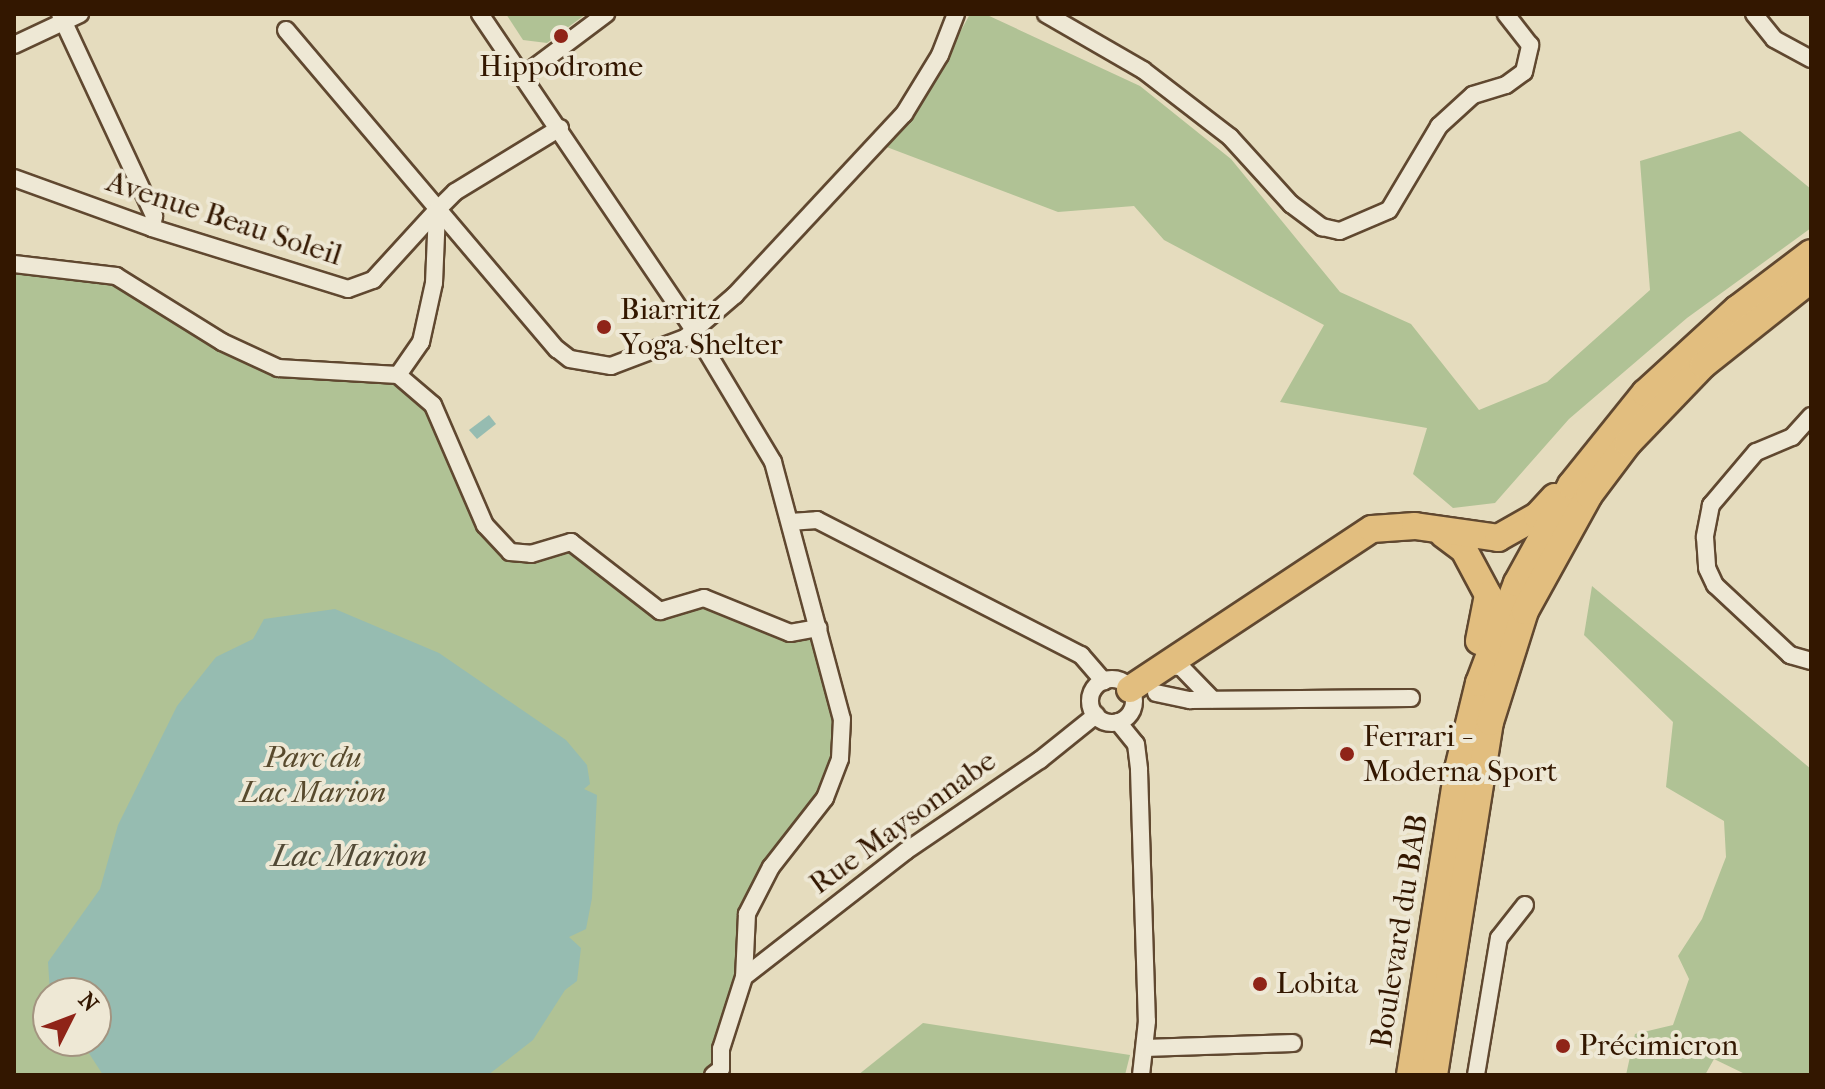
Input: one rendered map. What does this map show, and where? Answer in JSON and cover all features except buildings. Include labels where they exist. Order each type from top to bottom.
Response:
[{"type":"main road","name":"Boulevard du BAB","points":[[1410,1075],[1458,769],[1498,627],[1571,485],[1608,435],[1684,354],[1811,253]]},
{"type":"main road","name":"Boulevard du BAB","points":[[1434,1075],[1490,722],[1525,611],[1581,508],[1628,443],[1703,365],[1811,279]]},
{"type":"main road","points":[[1135,702],[1180,660],[1372,529],[1415,526],[1498,538],[1537,516],[1571,485]]},
{"type":"main road","points":[[1440,532],[1464,550],[1488,595],[1468,676],[1458,769]]},
{"type":"street","points":[[14,45],[62,18],[80,14]]},
{"type":"street","points":[[480,14],[560,128],[695,332],[773,462],[842,719],[840,759],[825,798],[757,890],[747,914],[744,977],[721,1049],[719,1073]]},
{"type":"street","points":[[523,76],[606,14]]},
{"type":"street","points":[[286,30],[437,210],[570,359],[611,366],[631,363],[695,332],[904,114],[940,55],[956,14]]},
{"type":"street","points":[[1046,14],[1107,46],[1230,137],[1291,204],[1322,227],[1340,231],[1389,210],[1439,126],[1473,95],[1506,85],[1524,72],[1530,45],[1506,14]]},
{"type":"street","points":[[1754,14],[1774,39],[1811,59]]},
{"type":"street","points":[[62,18],[154,216],[152,228]]},
{"type":"street","name":"Avenue Beau Soleil","points":[[14,178],[152,228],[348,289],[373,280],[455,192],[560,128]]},
{"type":"street","points":[[398,375],[421,342],[434,283],[437,210]]},
{"type":"street","points":[[14,264],[116,276],[222,342],[278,368],[398,375],[433,405],[485,525],[510,552],[531,554],[571,542],[660,611],[704,598],[790,633],[819,628]]},
{"type":"street","points":[[1811,416],[1792,437],[1756,452],[1711,505],[1705,537],[1707,568],[1715,585],[1790,655],[1811,661]]},
{"type":"street","points":[[790,522],[817,520],[1081,655],[1104,681],[1119,681],[1135,702],[1145,1048],[1141,1075]]},
{"type":"street","points":[[1180,660],[1212,699]]},
{"type":"street","points":[[1104,681],[1091,696],[1096,715],[1135,702],[1411,698]]},
{"type":"street","name":"Rue Maysonnabe","points":[[744,977],[895,859],[1040,760],[1096,715]]},
{"type":"street","points":[[1476,1075],[1499,938],[1525,905]]},
{"type":"street","points":[[1145,1048],[1293,1043]]},
{"type":"green space","points":[[506,14],[586,14],[547,43],[523,40]]},
{"type":"green space","points":[[970,14],[985,14],[1140,86],[1231,159],[1340,292],[1411,324],[1479,410],[1547,382],[1650,290],[1640,161],[1740,131],[1811,189],[1811,228],[1687,318],[1569,419],[1495,503],[1453,508],[1413,474],[1427,428],[1280,402],[1324,325],[1164,240],[1134,206],[1058,212],[884,146],[926,94]]},
{"type":"green space","name":"Parc du Lac Marion","points":[[14,264],[116,276],[278,368],[398,375],[433,405],[485,525],[510,552],[571,542],[660,611],[687,600],[790,633],[819,628],[842,719],[834,778],[771,867],[744,943],[713,1075],[14,1075]]},
{"type":"green space","points":[[1592,586],[1811,769],[1811,1075],[1747,1075],[1714,1059],[1705,1075],[1626,1075],[1635,1034],[1673,1025],[1689,979],[1678,956],[1702,919],[1726,857],[1724,821],[1666,787],[1673,722],[1584,635]]},
{"type":"green space","points":[[923,1023],[1130,1055],[1125,1075],[858,1075]]},
{"type":"water","points":[[489,415],[496,424],[477,439],[469,430]]},
{"type":"water","name":"Lac Marion","points":[[335,609],[439,653],[566,740],[587,765],[590,784],[584,789],[597,795],[592,898],[586,929],[569,937],[581,948],[577,981],[565,990],[533,1040],[488,1075],[103,1075],[91,1057],[112,1057],[112,977],[49,977],[48,962],[100,889],[118,825],[177,706],[216,657],[253,639],[264,619]]},
{"type":"place","name":"Hippodrome","points":[[561,36]]},
{"type":"place","name":"Biarritz Yoga Shelter","points":[[604,327]]},
{"type":"place","name":"Ferrari - Moderna Sport","points":[[1347,754]]},
{"type":"place","name":"Lobita","points":[[1260,984]]},
{"type":"place","name":"Précimicron","points":[[1563,1046]]}]
